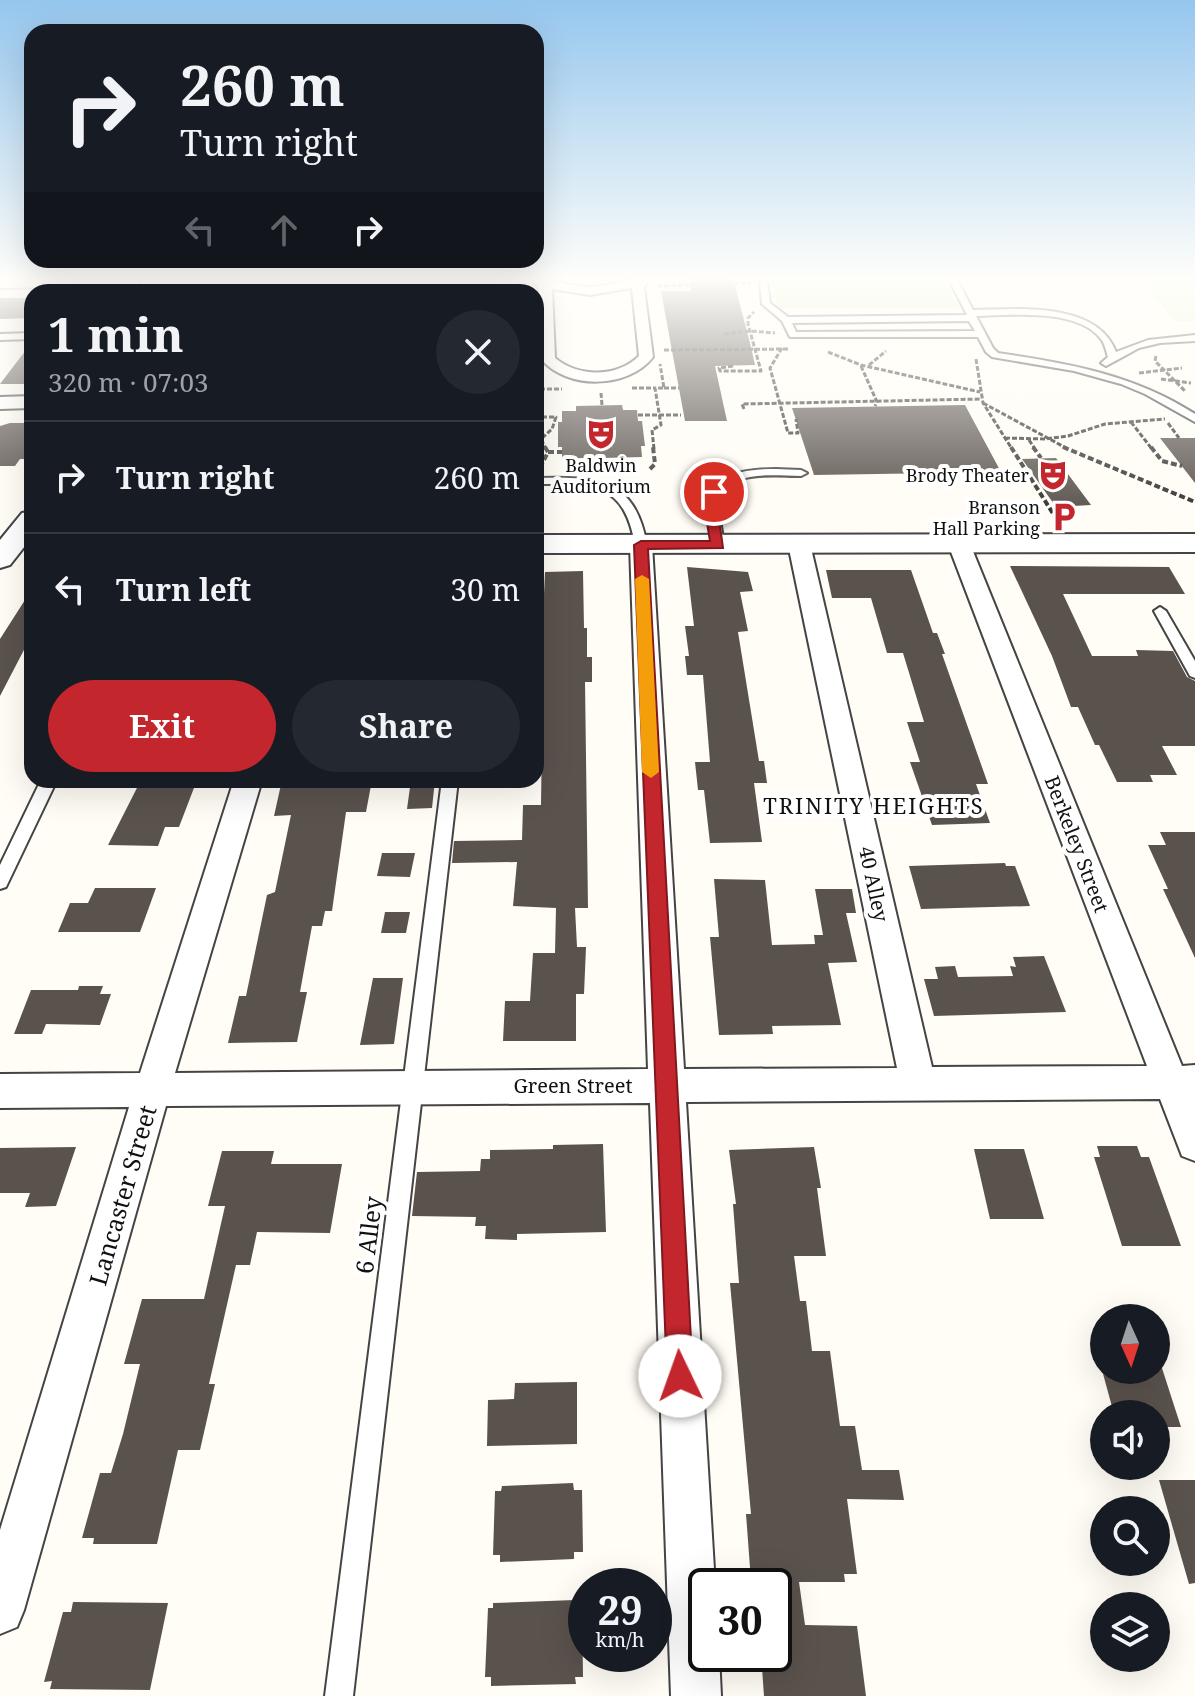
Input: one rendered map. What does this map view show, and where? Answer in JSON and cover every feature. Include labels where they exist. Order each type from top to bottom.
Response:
[{"type":"street","points":[[548,357],[567,372],[599,376],[625,372],[642,363],[646,357]]},
{"type":"street","points":[[0,403],[24,402]]},
{"type":"street","points":[[10,551],[24,531]]},
{"type":"street","points":[[544,544],[1195,543]]},
{"type":"street","name":"40 Alley","points":[[799,544],[918,1084]]},
{"type":"street","name":"Berkeley Street","points":[[959,544],[1183,1083],[1195,1143]]},
{"type":"street","points":[[641,545],[696,1696]]},
{"type":"street","name":"Lancaster Street","points":[[0,1610],[153,1088],[246,788]]},
{"type":"street","name":"Green Street","points":[[0,1091],[1183,1083]]},
{"type":"lane","points":[[1007,357],[1118,379],[1173,403],[1192,417]]},
{"type":"lane","points":[[1097,373],[1113,357]]},
{"type":"lane","points":[[718,545],[711,500],[721,484],[730,478],[748,474],[801,473]]},
{"type":"lane","points":[[544,479],[599,484],[614,491],[635,512],[641,545]]},
{"type":"lane","points":[[1160,611],[1195,673]]},
{"type":"lane","points":[[0,882],[45,788]]},
{"type":"lane","name":"6 Alley","points":[[339,1696],[449,788]]},
{"type":"path","points":[[733,366],[719,368],[720,371],[761,371],[757,357]]},
{"type":"path","points":[[777,357],[770,368],[788,433],[798,433],[796,419]]},
{"type":"path","points":[[841,357],[861,365],[980,392]]},
{"type":"path","points":[[867,366],[878,357]]},
{"type":"path","points":[[977,357],[982,401],[1071,543]]},
{"type":"path","points":[[1155,357],[1192,399]]},
{"type":"path","points":[[660,363],[664,388]]},
{"type":"path","points":[[861,365],[876,404]]},
{"type":"path","points":[[1118,379],[1163,368],[1182,368]]},
{"type":"path","points":[[650,469],[655,464],[652,430],[661,425],[655,388],[679,388]]},
{"type":"path","points":[[744,409],[742,404],[982,401],[1045,439],[1195,502]]},
{"type":"path","points":[[638,415],[681,415]]},
{"type":"path","points":[[544,417],[559,417],[552,429],[544,435]]},
{"type":"path","points":[[1004,438],[1045,439],[1130,421],[1192,417]]},
{"type":"path","points":[[1165,419],[1179,438]]},
{"type":"path","points":[[1130,421],[1162,461],[1182,466]]},
{"type":"path","points":[[1029,439],[1041,458]]},
{"type":"path","points":[[544,447],[548,452]]},
{"type":"path","points":[[548,452],[562,452]]},
{"type":"path","points":[[544,461],[548,452]]},
{"type":"building","points":[[20,357],[24,357],[24,384],[0,384]]},
{"type":"building","points":[[673,357],[753,357],[755,365],[715,366],[727,421],[685,421]]},
{"type":"building","name":"Baldwin Auditorium","points":[[622,405],[623,410],[637,410],[638,421],[642,421],[645,446],[641,446],[642,457],[562,459],[562,447],[558,447],[558,422],[562,422],[562,411],[576,411],[576,406]]},
{"type":"building","points":[[965,405],[1001,472],[814,475],[792,408]]},
{"type":"building","points":[[24,423],[24,459],[20,459],[15,466],[0,466],[0,426]]},
{"type":"building","points":[[1160,438],[1195,438],[1195,483]]},
{"type":"building","points":[[1056,458],[1091,505],[1056,507],[1022,459]]},
{"type":"building","points":[[1010,566],[1169,567],[1185,594],[1063,594],[1092,656],[1138,656],[1136,650],[1173,651],[1187,677],[1195,681],[1195,746],[1162,746],[1177,775],[1150,775],[1153,782],[1117,782],[1099,745],[1095,745],[1078,707],[1071,707],[1052,656]]},
{"type":"building","points":[[687,567],[748,572],[753,591],[740,592],[748,631],[738,632],[759,761],[764,761],[767,783],[754,783],[762,842],[710,843],[704,790],[698,790],[695,762],[710,762],[703,675],[687,675],[685,656],[689,656],[685,626],[694,626]]},
{"type":"building","points":[[826,570],[911,570],[933,633],[937,633],[945,654],[942,654],[988,784],[976,784],[990,823],[932,825],[910,762],[920,762],[907,722],[924,722],[903,653],[887,653],[871,598],[832,598]]},
{"type":"building","points":[[583,571],[587,657],[592,657],[592,682],[585,682],[588,908],[575,908],[577,947],[586,947],[584,994],[576,994],[576,1041],[503,1041],[505,1001],[530,1001],[533,953],[555,953],[556,908],[513,906],[517,862],[452,863],[454,841],[522,840],[523,805],[541,805],[541,788],[544,788],[545,572]]},
{"type":"building","points":[[24,602],[24,650],[0,696],[0,639]]},
{"type":"building","points":[[137,788],[194,788],[179,827],[165,827],[158,846],[108,845]]},
{"type":"building","points":[[280,788],[370,788],[366,812],[346,812],[332,911],[325,911],[322,926],[312,926],[300,992],[307,992],[297,1042],[228,1043],[239,996],[246,996],[267,895],[275,892],[291,815],[274,816]]},
{"type":"building","points":[[410,788],[434,788],[432,808],[407,809]]},
{"type":"building","points":[[1160,832],[1195,832],[1195,958],[1163,889],[1168,889],[1148,845],[1166,845]]},
{"type":"building","points":[[382,853],[415,853],[410,877],[377,876]]},
{"type":"building","points":[[1005,863],[1006,866],[1015,866],[1030,906],[921,909],[909,866]]},
{"type":"building","points":[[714,879],[765,880],[772,945],[815,944],[814,935],[823,935],[815,889],[852,889],[856,913],[846,913],[857,962],[828,963],[841,1025],[772,1026],[773,1034],[719,1035],[710,937],[719,937]]},
{"type":"building","points":[[95,888],[156,888],[140,932],[58,932],[70,903],[88,903]]},
{"type":"building","points":[[385,912],[410,912],[406,933],[381,933]]},
{"type":"building","points":[[1044,956],[1066,1012],[934,1016],[924,979],[938,979],[935,967],[955,966],[958,977],[1013,976],[1010,966],[1016,967],[1013,957]]},
{"type":"building","points":[[373,978],[403,978],[394,1044],[360,1045]]},
{"type":"building","points":[[79,986],[103,986],[100,994],[111,994],[100,1025],[46,1024],[42,1034],[14,1034],[31,990],[78,990]]},
{"type":"building","points":[[603,1144],[606,1232],[517,1234],[517,1240],[485,1239],[486,1226],[475,1226],[476,1217],[412,1216],[417,1172],[480,1171],[481,1159],[490,1159],[490,1150]]},
{"type":"building","points":[[1097,1146],[1137,1146],[1141,1157],[1149,1157],[1181,1246],[1122,1246],[1094,1157],[1100,1157]]},
{"type":"building","points":[[76,1147],[56,1206],[25,1207],[30,1193],[0,1193],[0,1148]]},
{"type":"building","points":[[814,1147],[821,1188],[817,1188],[826,1256],[794,1256],[800,1301],[806,1301],[812,1351],[830,1351],[840,1426],[855,1426],[862,1470],[899,1470],[904,1500],[847,1499],[857,1574],[844,1574],[845,1582],[799,1582],[805,1625],[857,1626],[866,1696],[764,1696],[762,1672],[792,1672],[792,1568],[750,1568],[746,1514],[751,1514],[730,1283],[739,1283],[733,1204],[736,1204],[729,1150]]},
{"type":"building","points":[[974,1149],[1024,1149],[1044,1219],[990,1219]]},
{"type":"building","points":[[222,1151],[274,1151],[271,1164],[342,1164],[330,1233],[257,1232],[250,1265],[236,1265],[209,1384],[215,1384],[200,1450],[178,1450],[157,1544],[93,1544],[94,1538],[82,1538],[100,1473],[111,1473],[123,1434],[140,1364],[124,1364],[142,1299],[204,1299],[225,1206],[208,1206]]},
{"type":"building","points":[[577,1382],[577,1444],[487,1446],[488,1400],[514,1399],[515,1383]]},
{"type":"building","points":[[1106,1384],[1167,1384],[1181,1427],[1170,1427],[1170,1400],[1110,1400]]},
{"type":"building","points":[[1159,1480],[1195,1480],[1195,1583],[1189,1584],[1170,1518],[1170,1496],[1164,1496]]},
{"type":"building","points":[[573,1483],[574,1490],[582,1490],[583,1552],[574,1552],[574,1559],[500,1562],[500,1555],[493,1555],[495,1491],[501,1491],[502,1486]]},
{"type":"building","points":[[568,1600],[568,1672],[583,1672],[583,1677],[575,1677],[576,1684],[491,1686],[491,1677],[485,1677],[488,1608],[493,1608],[493,1603]]},
{"type":"building","points":[[73,1602],[168,1603],[150,1690],[50,1689],[52,1681],[44,1682],[63,1612],[71,1612]]},
{"type":"slow traffic","points":[[642,579],[651,772]]},
{"type":"place","name":"Baldwin Auditorium","points":[[601,434]]},
{"type":"place","name":"Brody Theater","points":[[1053,475]]},
{"type":"place","name":"Branson Hall Parking","points":[[1064,517]]},
{"type":"district","name":"TRINITY HEIGHTS","points":[[874,805]]},
{"type":"route","points":[[680,1376],[641,545],[718,545],[711,511],[714,492]]}]
